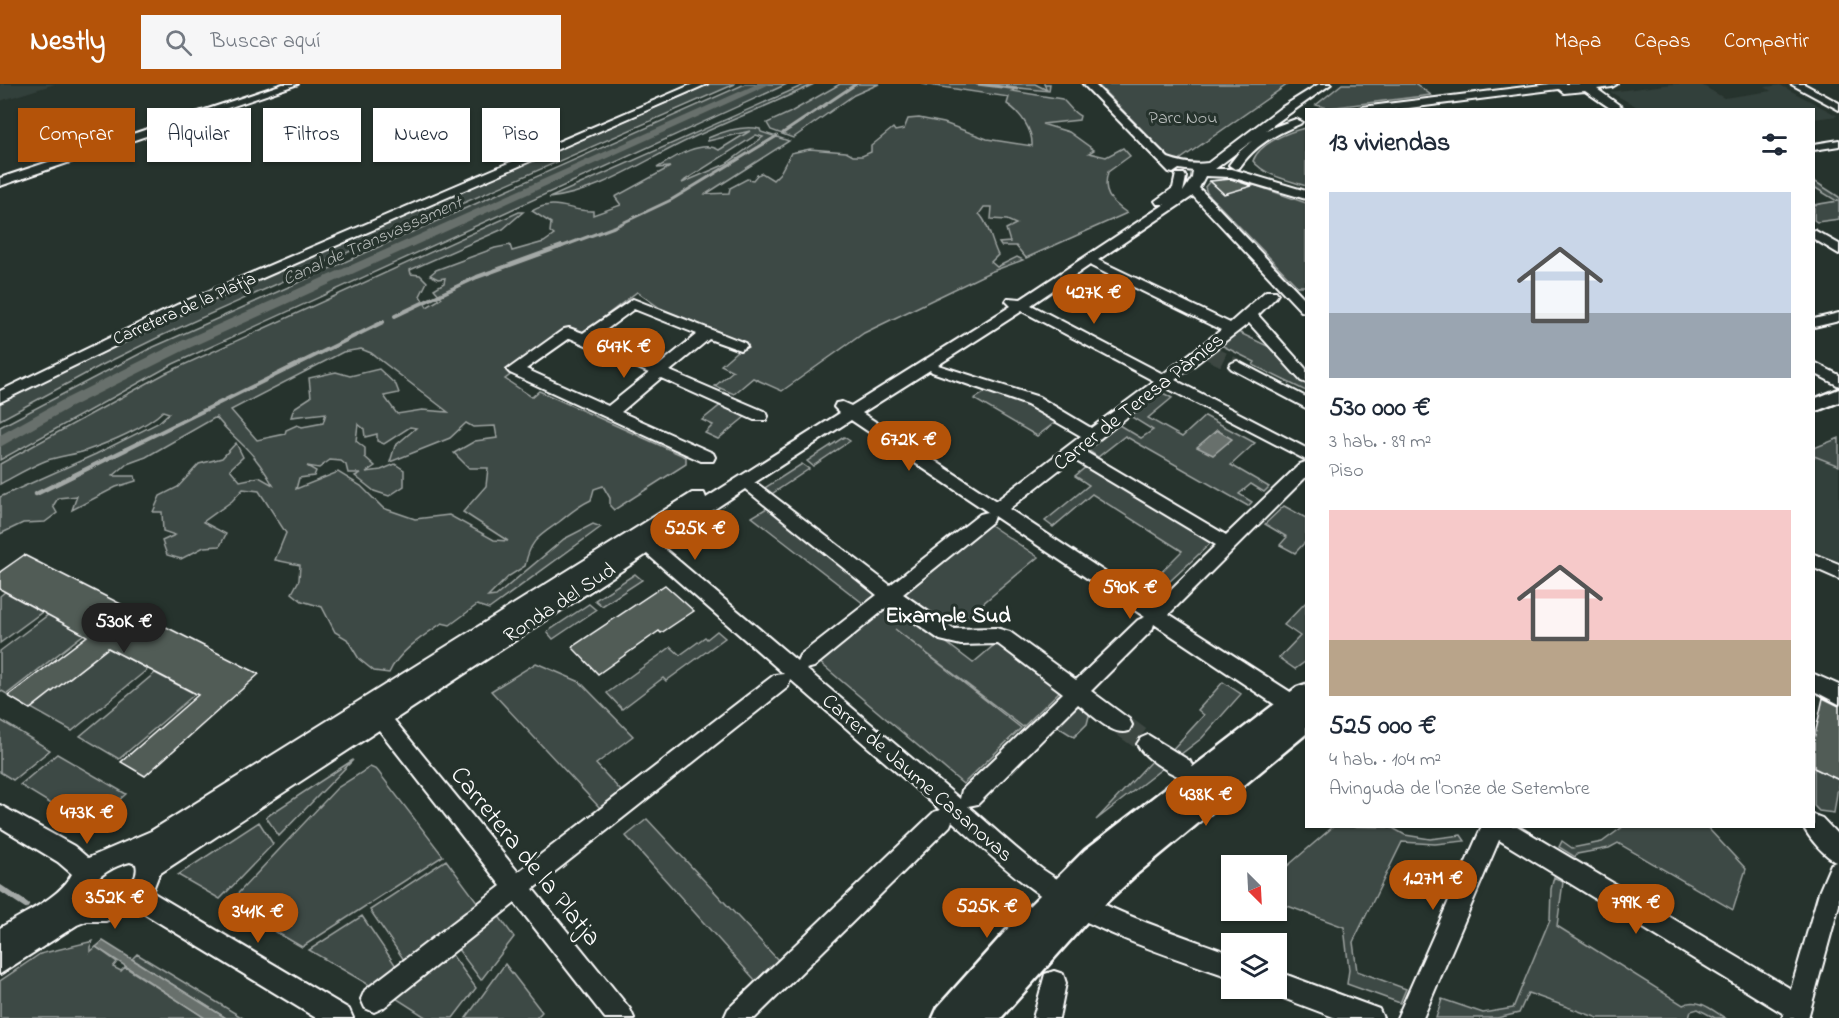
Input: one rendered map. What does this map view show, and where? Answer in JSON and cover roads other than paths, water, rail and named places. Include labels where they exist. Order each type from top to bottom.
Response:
[{"type":"main road","points":[[1815,406],[1839,395]]},
{"type":"main road","points":[[1815,415],[1839,409]]},
{"type":"main road","points":[[949,1018],[1070,901],[1174,823],[1303,708]]},
{"type":"main road","points":[[981,1018],[1070,901]]},
{"type":"street","points":[[0,182],[293,84]]},
{"type":"street","name":"Carretera de la Platja","points":[[0,397],[184,307],[702,84]]},
{"type":"street","points":[[1088,84],[1303,300]]},
{"type":"street","points":[[1186,183],[1284,111],[1326,84]]},
{"type":"street","points":[[1380,108],[1581,85],[1612,84]]},
{"type":"street","points":[[1796,84],[1839,107]]},
{"type":"street","points":[[1415,108],[1581,85],[1618,108]]},
{"type":"street","points":[[1305,109],[1304,106],[1311,95]]},
{"type":"street","points":[[1284,111],[1305,112]]},
{"type":"street","points":[[1284,111],[1286,119],[1304,121]]},
{"type":"street","points":[[1234,168],[1243,154],[1268,133],[1304,121]]},
{"type":"street","points":[[1815,147],[1839,143]]},
{"type":"street","points":[[1164,160],[1173,164],[1234,168],[1305,194]]},
{"type":"street","name":"Ronda del Sud","points":[[149,868],[642,540],[1015,302],[1187,197],[1186,183]]},
{"type":"street","points":[[1815,235],[1839,250]]},
{"type":"street","points":[[1096,263],[1231,329]]},
{"type":"street","name":"Carrer de Teresa Pàmies","points":[[1002,505],[1163,380],[1207,352],[1271,294]]},
{"type":"street","points":[[1015,302],[1305,454]]},
{"type":"street","points":[[585,338],[633,303],[740,346]]},
{"type":"street","points":[[1250,315],[1305,377]]},
{"type":"street","points":[[1815,323],[1839,317]]},
{"type":"street","points":[[707,457],[515,370],[569,332],[760,416]]},
{"type":"street","points":[[610,412],[707,333]]},
{"type":"street","points":[[1815,365],[1839,369]]},
{"type":"street","points":[[1237,366],[1305,402]]},
{"type":"street","points":[[1815,366],[1839,381]]},
{"type":"street","points":[[937,369],[1033,401],[1092,436]]},
{"type":"street","points":[[846,409],[1303,708]]},
{"type":"street","points":[[1073,452],[1229,544]]},
{"type":"street","points":[[1162,609],[1305,469]]},
{"type":"street","points":[[753,489],[890,595],[947,635],[956,638],[985,634],[1003,638],[1122,725]]},
{"type":"street","points":[[807,661],[986,518]]},
{"type":"street","name":"Ronda del Sud","points":[[132,852],[159,838],[642,540]]},
{"type":"street","name":"Carrer de Jaume Casanovas","points":[[642,540],[1027,870],[1070,901],[1119,924],[1221,962]]},
{"type":"street","points":[[1815,561],[1839,572]]},
{"type":"street","points":[[970,796],[1145,625]]},
{"type":"street","points":[[374,999],[781,681]]},
{"type":"street","points":[[1815,683],[1839,695]]},
{"type":"street","name":"Carretera de la Platja","points":[[388,727],[621,1018]]},
{"type":"street","points":[[1149,744],[1182,768]]},
{"type":"street","points":[[0,815],[66,854],[83,890],[100,912],[113,909],[135,895],[147,877],[149,868],[145,857],[132,852],[108,856],[83,890],[69,917],[0,962]]},
{"type":"street","points":[[737,1018],[942,819]]},
{"type":"street","points":[[1815,826],[1839,852]]},
{"type":"street","points":[[1410,1018],[1494,828]]},
{"type":"street","points":[[1498,828],[1797,1013],[1831,892],[1839,872]]},
{"type":"street","points":[[0,942],[83,890]]},
{"type":"street","points":[[135,895],[340,1018]]},
{"type":"street","points":[[1046,1018],[1054,983]]},
{"type":"street","points":[[1287,987],[1370,1018]]},
{"type":"waterway","name":"Canal de Transvassament","points":[[0,442],[66,404],[184,345],[765,84]]},
{"type":"waterway","points":[[783,133],[856,84]]},
{"type":"waterway","points":[[977,84],[1018,89]]},
{"type":"waterway","points":[[558,248],[614,227],[671,200],[777,136]]},
{"type":"waterway","points":[[395,316],[477,277],[562,246]]},
{"type":"waterway","points":[[124,450],[383,322]]},
{"type":"waterway","points":[[36,494],[127,449]]},
{"type":"waterway","points":[[0,888],[26,905]]},
{"type":"tunnel","points":[[1210,353],[1237,366]]},
{"type":"tunnel","points":[[1122,725],[1148,744]]},
{"type":"district","name":"Eixample Sud","points":[[948,614]]},
{"type":"park label","name":"Parc Nou","points":[[1183,117]]}]
